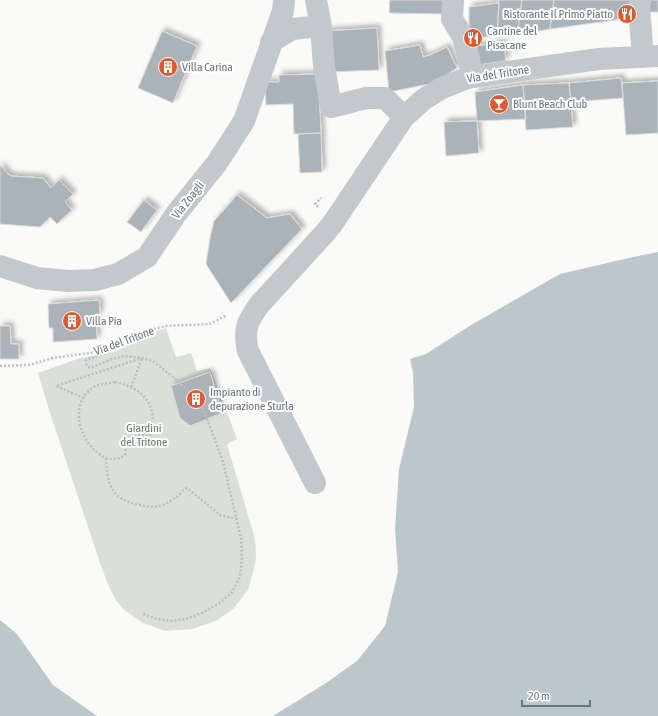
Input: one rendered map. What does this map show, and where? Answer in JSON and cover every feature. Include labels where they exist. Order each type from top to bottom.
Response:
[{"type":"street","name":"Via Zoagli","points":[[0,266],[37,278],[68,281],[95,280],[118,274],[146,257],[176,214],[217,163],[244,121],[283,11],[284,0]]},
{"type":"street","points":[[316,0],[321,26],[324,66],[331,107],[366,98],[385,98],[404,117]]},
{"type":"street","points":[[453,0],[452,19],[462,37],[469,60],[472,77]]},
{"type":"street","points":[[640,0],[639,7],[650,57]]},
{"type":"street","points":[[271,42],[292,29],[321,26]]},
{"type":"street","name":"Via del Tritone","points":[[315,483],[248,351],[246,330],[250,317],[259,305],[333,223],[404,117],[424,99],[442,88],[472,77],[599,59],[650,57]]},
{"type":"street","points":[[0,284],[37,278]]},
{"type":"path","name":"Via del Tritone","points":[[0,366],[29,365],[53,358],[97,352],[132,335],[165,326],[210,324],[231,313]]},
{"type":"path","points":[[112,345],[109,352],[86,360],[87,366],[90,368],[112,359],[125,356],[153,361],[186,388],[202,407],[223,462],[241,538],[242,558],[240,577],[232,592],[221,602],[204,612],[186,619],[171,621],[157,619],[143,614]]},
{"type":"path","points":[[131,387],[142,358]]},
{"type":"path","points":[[84,398],[56,386],[142,358]]},
{"type":"path","points":[[115,382],[131,387],[142,394],[148,402],[152,412],[152,429],[150,435],[129,437],[126,443],[125,455],[115,460],[106,458],[92,448],[84,438],[80,427],[79,417],[80,404],[84,398],[86,394],[94,387],[104,383],[115,382]]},
{"type":"path","points":[[106,458],[110,486],[115,494],[124,500],[133,504],[154,507],[164,505],[187,488],[220,515],[237,519]]},
{"type":"green space","name":"Giardini del Tritone","points":[[166,328],[176,357],[191,353],[197,371],[210,368],[237,439],[227,444],[255,539],[256,559],[248,590],[233,609],[216,621],[192,629],[165,631],[143,623],[123,609],[109,587],[50,413],[38,373],[80,358],[114,352],[135,339]]},
{"type":"shaded area","points":[[658,252],[658,716],[273,716],[326,683],[357,661],[385,626],[398,572],[395,529],[399,469],[414,407],[413,372],[410,359],[426,354],[471,325],[560,274]]},
{"type":"shaded area","points":[[0,620],[17,634],[53,685],[97,716],[0,716]]},
{"type":"building","points":[[390,0],[448,0],[447,14],[389,13]]},
{"type":"building","points":[[499,0],[522,0],[517,35],[497,35]]},
{"type":"building","points":[[522,0],[554,0],[550,29],[517,35]]},
{"type":"building","points":[[554,0],[637,0],[637,17],[550,29]]},
{"type":"building","points":[[650,0],[658,0],[658,12],[649,12]]},
{"type":"building","points":[[499,3],[497,35],[469,40],[469,7]]},
{"type":"building","points":[[377,28],[379,70],[328,72],[327,31]]},
{"type":"building","name":"Villa Carina","points":[[162,31],[197,46],[173,103],[138,88]]},
{"type":"building","points":[[504,43],[506,61],[476,65],[474,46]]},
{"type":"building","points":[[420,45],[423,57],[447,47],[457,68],[434,83],[389,92],[385,51]]},
{"type":"building","points":[[318,74],[321,133],[294,134],[293,104],[266,105],[265,82],[279,82],[279,75]]},
{"type":"building","points":[[621,78],[623,98],[571,102],[569,83]]},
{"type":"building","points":[[658,81],[658,133],[626,135],[622,83]]},
{"type":"building","points":[[569,83],[573,127],[526,130],[523,85]]},
{"type":"building","points":[[523,85],[526,119],[477,121],[475,92]]},
{"type":"building","points":[[477,121],[479,153],[446,156],[444,122]]},
{"type":"building","points":[[321,133],[322,172],[300,173],[298,134]]},
{"type":"building","points":[[0,165],[10,176],[43,178],[51,188],[59,180],[73,194],[65,202],[72,210],[57,224],[50,217],[40,227],[0,224]]},
{"type":"building","points":[[237,195],[267,218],[290,214],[302,229],[231,303],[206,264],[214,221]]},
{"type":"building","points":[[144,200],[157,210],[141,232],[127,222]]},
{"type":"building","name":"Villa Pia","points":[[99,300],[100,314],[96,314],[97,339],[53,342],[53,328],[49,328],[48,304]]},
{"type":"building","points":[[0,326],[10,326],[11,344],[19,344],[19,359],[0,359]]},
{"type":"building","name":"Impianto di depurazione Sturla","points":[[210,372],[222,413],[190,426],[180,418],[171,386]]},
{"type":"place","name":"Ristorante Il Primo Piatto","points":[[627,14]]},
{"type":"place","name":"Cantine del Pisacane","points":[[473,38]]},
{"type":"place","name":"Villa Carina","points":[[168,67]]},
{"type":"place","name":"Blunt Beach Club","points":[[499,104]]},
{"type":"place","name":"Villa Pia","points":[[72,321]]},
{"type":"place","name":"Impianto di depurazione Sturla","points":[[196,399]]}]
